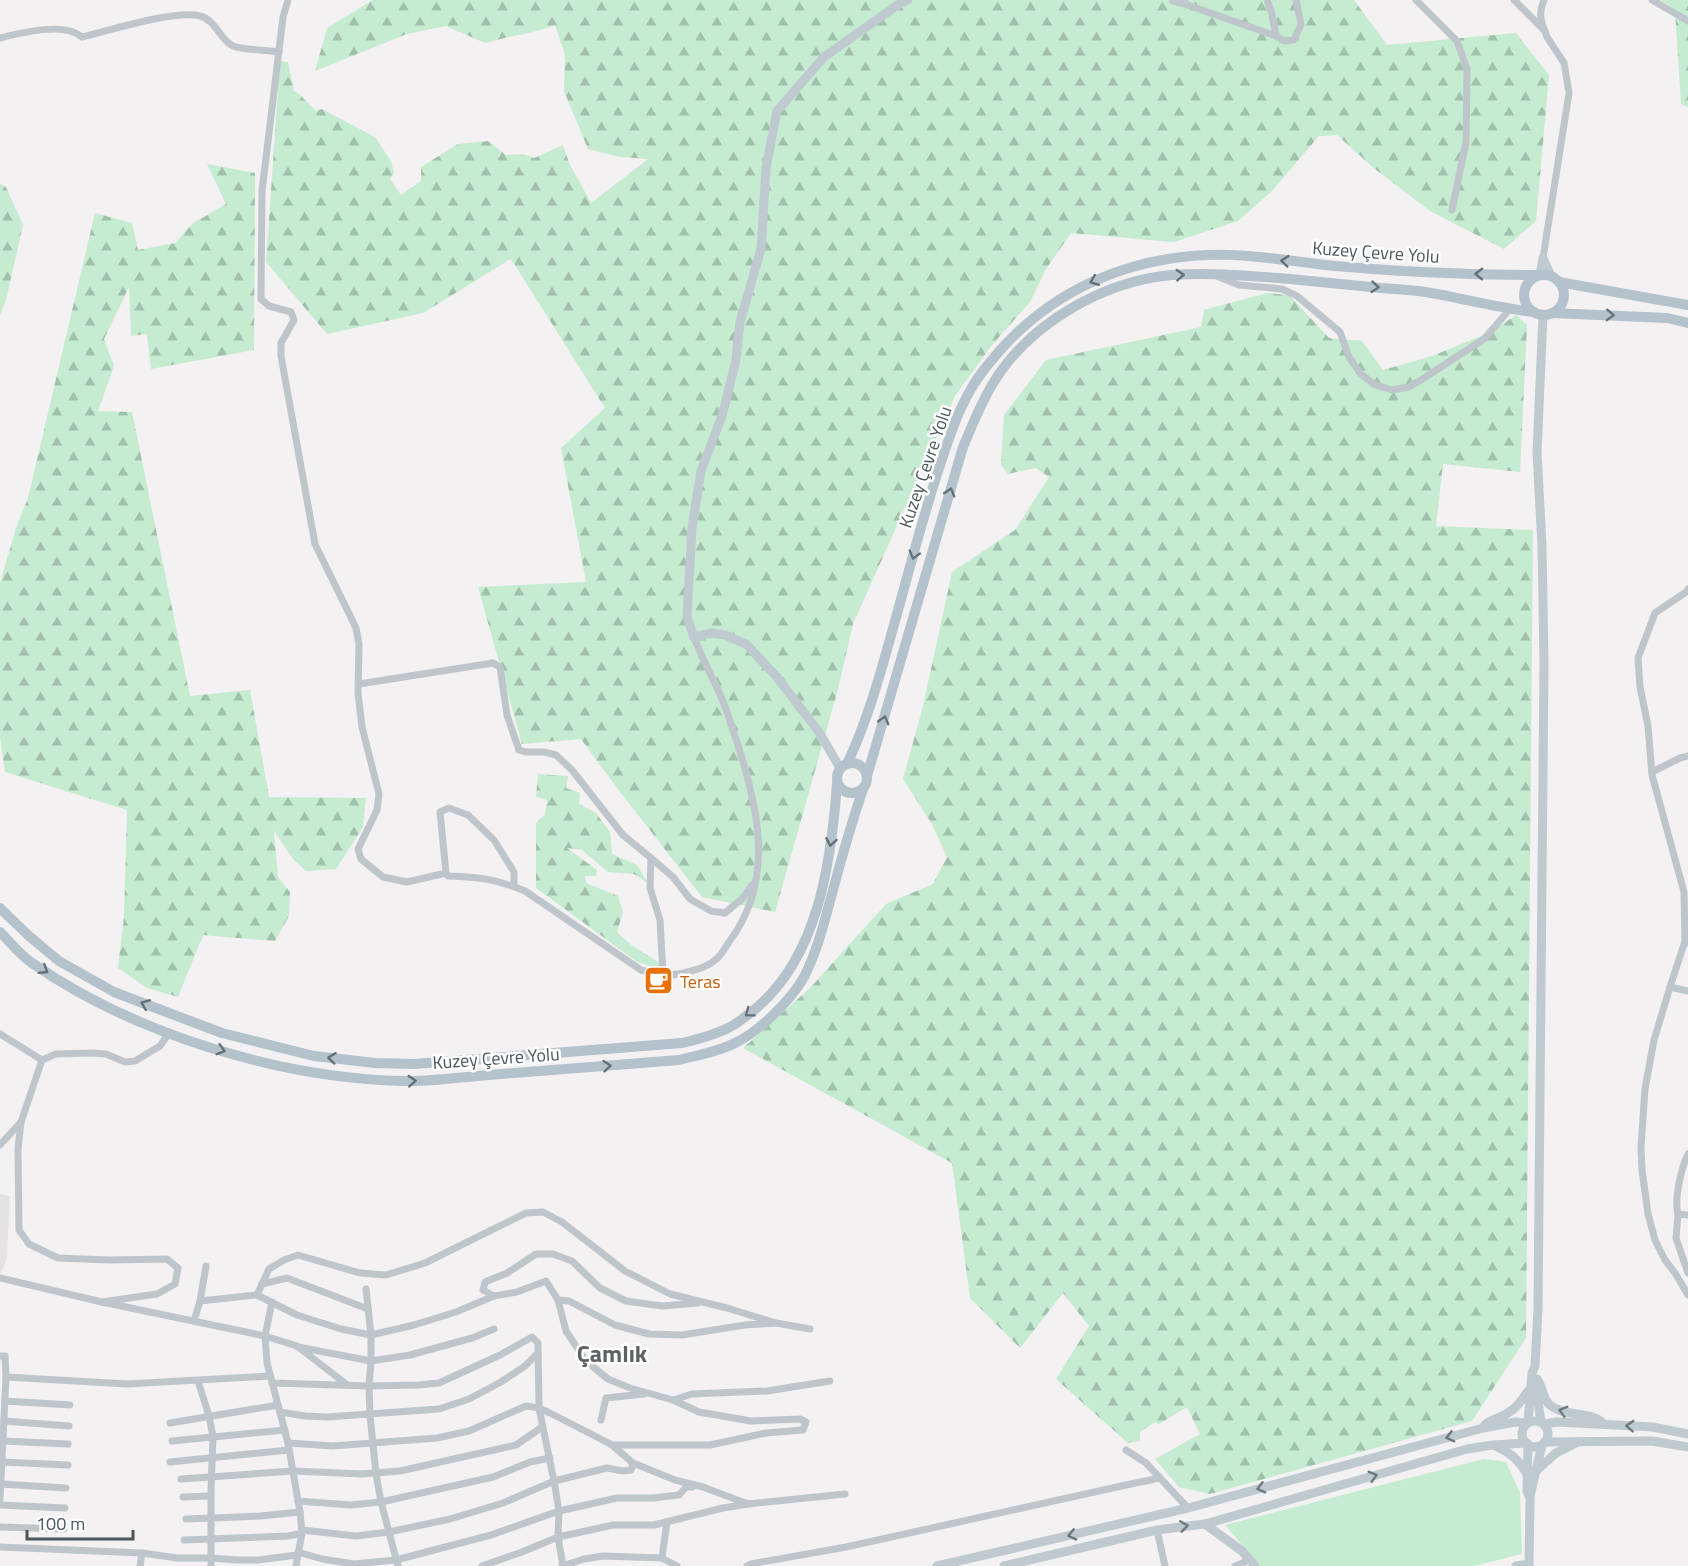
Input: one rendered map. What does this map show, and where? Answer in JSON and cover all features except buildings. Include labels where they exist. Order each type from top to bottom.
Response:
[{"type":"main road","name":"Kuzey Çevre Yolu","points":[[844,766],[865,724],[926,510],[955,422],[972,387],[995,356],[1024,325],[1054,302],[1090,282],[1162,259],[1208,255],[1434,273],[1539,275]]},
{"type":"main road","name":"Kuzey Çevre Yolu","points":[[867,776],[963,447],[977,412],[993,383],[1032,338],[1055,319],[1087,300],[1114,288],[1138,281],[1171,275],[1211,274],[1425,292],[1543,314],[1667,318],[1688,323]]},
{"type":"main road","points":[[1555,279],[1563,290],[1563,299],[1559,308],[1543,314],[1525,302],[1523,293],[1527,284],[1539,275],[1688,305]]},
{"type":"main road","points":[[860,765],[867,776],[866,785],[859,792],[844,792],[837,784],[837,775],[844,766],[860,765]]},
{"type":"main road","name":"Kuzey Çevre Yolu","points":[[0,909],[59,961],[114,992],[222,1033],[314,1056],[375,1063],[414,1064],[682,1043],[709,1036],[733,1026],[764,1002],[791,969],[809,930],[823,885],[833,836],[837,784]]},
{"type":"main road","name":"Kuzey Çevre Yolu","points":[[0,932],[30,962],[117,1012],[217,1050],[316,1074],[406,1082],[679,1060],[714,1051],[736,1042],[755,1030],[781,1006],[803,978],[824,926],[848,833],[863,789]]},
{"type":"street","points":[[288,0],[283,17],[262,190],[261,299],[269,306],[291,312],[294,320],[281,343],[281,350],[315,544],[356,628],[359,644],[362,727],[379,794],[377,810],[358,849],[361,859],[383,877],[407,882],[446,873],[448,876],[504,882],[525,891],[641,970],[663,975],[674,975],[693,970],[715,961],[738,930],[747,912],[758,876],[760,845],[745,767],[722,700],[703,662],[687,617],[692,528],[701,471],[722,416],[736,360],[742,313],[761,249],[766,168],[777,111],[824,57],[898,4],[908,0]]},
{"type":"street","points":[[1179,0],[1284,41],[1294,40],[1301,24],[1296,0]]},
{"type":"street","points":[[1268,0],[1276,36]]},
{"type":"street","points":[[1416,0],[1457,41],[1467,69],[1466,142],[1452,210]]},
{"type":"street","points":[[1514,0],[1545,31]]},
{"type":"street","points":[[1539,275],[1569,93],[1564,63],[1547,37],[1541,20],[1540,10],[1544,0]]},
{"type":"street","points":[[1652,0],[1688,21]]},
{"type":"street","points":[[0,38],[56,29],[73,32],[82,37],[154,19],[189,14],[211,21],[234,47],[279,52]]},
{"type":"street","points":[[1543,258],[1555,279]]},
{"type":"street","points":[[1211,274],[1239,285],[1282,290],[1297,296],[1340,332],[1349,357],[1360,373],[1375,385],[1392,390],[1409,387],[1484,339],[1510,309]]},
{"type":"street","points":[[1528,1423],[1534,1382],[1538,1309],[1544,663],[1542,544],[1537,453],[1543,314]]},
{"type":"street","points":[[1688,589],[1655,613],[1638,658],[1652,772],[1684,892],[1687,942],[1654,1040],[1645,1089],[1641,1147],[1642,1170],[1648,1214],[1655,1240],[1688,1295]]},
{"type":"street","points":[[694,637],[712,633],[725,635],[746,644],[776,676],[844,766]]},
{"type":"street","points":[[359,684],[493,663],[500,667],[507,714],[519,750],[556,755],[572,770],[623,835],[673,877],[690,899],[711,912],[725,913],[743,898],[758,876]]},
{"type":"street","points":[[1652,772],[1688,756]]},
{"type":"street","points":[[446,873],[440,813],[449,808],[468,815],[494,840],[514,872],[514,886]]},
{"type":"street","points":[[651,858],[650,888],[660,920],[663,975]]},
{"type":"street","points":[[1670,987],[1688,991]]},
{"type":"street","points":[[102,1302],[158,1294],[175,1284],[178,1268],[167,1258],[109,1260],[58,1258],[29,1244],[19,1230],[18,1149],[21,1122],[42,1060],[56,1054],[93,1053],[106,1054],[125,1062],[135,1061],[160,1046],[169,1033]]},
{"type":"street","points":[[0,1034],[42,1060]]},
{"type":"street","points":[[0,1145],[21,1122]]},
{"type":"street","points":[[1688,1154],[1683,1164],[1676,1207],[1678,1214],[1676,1238],[1688,1273]]},
{"type":"street","points":[[257,1295],[269,1269],[298,1255],[360,1273],[386,1275],[426,1263],[526,1213],[543,1212],[562,1222],[626,1271],[670,1294],[776,1323],[810,1329]]},
{"type":"street","points":[[1678,1214],[1688,1215]]},
{"type":"street","points":[[494,1296],[483,1290],[485,1282],[507,1274],[536,1254],[553,1254],[572,1261],[600,1288],[626,1301],[662,1306],[707,1303]]},
{"type":"street","points":[[194,1321],[206,1266]]},
{"type":"street","points":[[0,1278],[371,1361],[410,1355],[472,1338],[494,1329]]},
{"type":"street","points":[[262,1284],[287,1278],[368,1309]]},
{"type":"street","points":[[200,1301],[257,1295],[297,1315],[341,1329],[371,1335],[414,1325],[456,1312],[494,1296],[517,1292],[546,1281],[558,1300],[566,1331],[586,1360],[608,1379],[630,1388],[673,1400],[699,1412],[751,1421],[800,1419],[806,1422],[803,1430],[766,1433],[710,1445],[612,1445]]},
{"type":"street","points":[[366,1289],[371,1335],[370,1414],[376,1474],[397,1563]]},
{"type":"street","points":[[558,1300],[569,1301],[615,1325],[649,1334],[682,1335],[745,1325],[776,1323]]},
{"type":"street","points":[[272,1302],[265,1336],[267,1363],[289,1446],[300,1512],[302,1532],[296,1566]]},
{"type":"street","points":[[6,1377],[127,1384],[271,1379],[369,1386],[419,1385],[439,1383],[500,1355],[532,1337],[538,1343],[538,1408],[555,1481],[559,1511],[558,1537],[563,1566],[603,1556],[662,1558],[677,1566]]},
{"type":"street","points":[[297,1346],[346,1384]]},
{"type":"street","points":[[170,1423],[279,1408],[305,1416],[327,1418],[439,1409],[469,1399],[501,1382],[525,1366],[537,1354]]},
{"type":"street","points":[[0,1356],[4,1356],[6,1377],[0,1499]]},
{"type":"street","points":[[198,1380],[213,1437],[211,1562]]},
{"type":"street","points":[[673,1400],[692,1394],[767,1391],[830,1381]]},
{"type":"street","points":[[1532,1474],[1547,1439],[1548,1431],[1543,1423],[1534,1382]]},
{"type":"street","points":[[1534,1382],[1542,1386],[1546,1400],[1555,1409],[1596,1418],[1605,1425]]},
{"type":"street","points":[[1483,1428],[1488,1421],[1503,1416],[1514,1408],[1534,1382]]},
{"type":"street","points":[[601,1420],[606,1398],[650,1394]]},
{"type":"street","points":[[5,1401],[70,1405]]},
{"type":"street","points":[[170,1462],[289,1446],[333,1446],[437,1438],[469,1431],[526,1406],[538,1408],[612,1445],[633,1463],[675,1480],[703,1487],[748,1504]]},
{"type":"street","points":[[1516,1566],[1529,1565],[1532,1474],[1527,1444],[1522,1437],[1524,1426],[1534,1420],[1543,1423],[1653,1427],[1688,1434]]},
{"type":"street","points":[[4,1421],[69,1426]]},
{"type":"street","points":[[937,1566],[1188,1508],[1483,1428],[1515,1422],[1528,1423]]},
{"type":"street","points":[[181,1479],[292,1471],[376,1474],[400,1471],[516,1445],[542,1426]]},
{"type":"street","points":[[172,1441],[285,1430]]},
{"type":"street","points":[[3,1441],[68,1444]]},
{"type":"street","points":[[1532,1474],[1556,1453],[1583,1441]]},
{"type":"street","points":[[1004,1566],[1157,1530],[1205,1524],[1467,1449],[1493,1445],[1527,1444],[1535,1447],[1544,1443],[1583,1441],[1652,1441],[1688,1447]]},
{"type":"street","points":[[1493,1445],[1505,1450],[1532,1474]]},
{"type":"street","points":[[1126,1450],[1146,1463],[1188,1508]]},
{"type":"street","points":[[298,1501],[350,1504],[381,1502],[493,1477],[530,1462],[550,1458]]},
{"type":"street","points":[[2,1462],[68,1465]]},
{"type":"street","points":[[184,1540],[289,1536],[302,1532],[356,1536],[389,1532],[450,1519],[503,1503],[555,1481],[607,1468],[631,1470],[633,1463]]},
{"type":"street","points":[[747,1566],[846,1547],[1160,1478]]},
{"type":"street","points":[[1,1484],[66,1488]]},
{"type":"street","points":[[0,1547],[142,1553],[211,1562],[258,1560],[297,1554],[354,1564],[397,1563],[491,1535],[559,1511],[617,1498],[679,1495],[686,1487],[703,1487]]},
{"type":"street","points":[[482,1566],[558,1537],[613,1525],[654,1525],[723,1508],[845,1494]]},
{"type":"street","points":[[183,1497],[211,1496]]},
{"type":"street","points":[[0,1505],[65,1508]]},
{"type":"street","points":[[186,1519],[300,1512]]},
{"type":"street","points":[[662,1558],[667,1522]]},
{"type":"street","points":[[1205,1524],[1242,1551],[1253,1563]]},
{"type":"street","points":[[0,1527],[64,1528]]},
{"type":"street","points":[[1157,1530],[1165,1566]]},
{"type":"street","points":[[140,1566],[142,1553]]},
{"type":"street","points":[[1235,1566],[1253,1563]]},
{"type":"shaded area","points":[[0,1194],[10,1196],[7,1257],[0,1274]]},
{"type":"green space","points":[[373,0],[1354,0],[1387,45],[1516,33],[1549,75],[1536,221],[1504,249],[1430,211],[1375,169],[1337,135],[1319,136],[1271,192],[1238,221],[1174,242],[1071,233],[1046,269],[1030,302],[992,345],[955,396],[853,624],[837,693],[775,912],[702,897],[581,739],[522,744],[478,587],[586,582],[561,448],[605,408],[511,259],[423,313],[327,334],[266,262],[280,61],[288,62],[294,91],[316,111],[322,109],[375,137],[391,161],[394,173],[390,179],[401,195],[421,181],[421,167],[458,144],[488,141],[506,155],[523,154],[534,158],[563,145],[569,163],[591,203],[648,159],[620,157],[588,149],[564,91],[565,55],[555,25],[485,43],[446,26],[407,34],[315,71],[327,28]]},
{"type":"green space","points":[[1661,0],[1688,0],[1688,107],[1681,104],[1675,10]]},
{"type":"green space","points":[[207,164],[255,173],[254,350],[151,369],[147,334],[131,336],[129,287],[104,339],[114,366],[98,411],[132,412],[190,696],[250,690],[269,797],[366,798],[363,827],[336,869],[306,871],[293,859],[274,831],[278,877],[290,892],[289,916],[275,941],[203,935],[178,997],[147,988],[118,968],[124,917],[127,810],[5,772],[0,737],[0,583],[16,528],[28,498],[95,213],[132,223],[138,250],[175,243],[192,224],[226,204]]},
{"type":"green space","points":[[0,184],[6,187],[23,225],[6,300],[0,315]]},
{"type":"green space","points":[[1267,293],[1289,295],[1329,338],[1362,341],[1383,370],[1432,356],[1491,332],[1516,315],[1527,325],[1520,472],[1443,464],[1436,526],[1533,530],[1526,1338],[1472,1421],[1210,1494],[1179,1487],[1155,1459],[1200,1434],[1187,1407],[1159,1424],[1155,1422],[1140,1432],[1140,1441],[1128,1443],[1056,1379],[1089,1326],[1063,1293],[1020,1348],[970,1298],[952,1163],[743,1048],[810,988],[886,904],[933,884],[947,857],[932,824],[903,779],[923,706],[952,572],[1015,530],[1049,477],[1036,468],[1008,474],[1001,465],[1004,415],[1046,360],[1201,327],[1204,310]]},
{"type":"green space","points":[[538,774],[568,776],[566,788],[580,793],[579,804],[596,813],[610,832],[612,854],[637,865],[648,883],[634,874],[608,872],[582,850],[567,848],[597,870],[596,876],[585,876],[586,883],[618,896],[623,912],[617,932],[630,944],[661,964],[657,969],[636,961],[536,888],[536,823],[545,815],[547,800],[536,797]]},
{"type":"green space","points":[[1484,1459],[1506,1462],[1520,1493],[1522,1554],[1474,1566],[1260,1566],[1225,1525]]},
{"type":"place","name":"Teras","points":[[659,981]]},
{"type":"district","name":"Çamlık","points":[[612,1353]]}]
